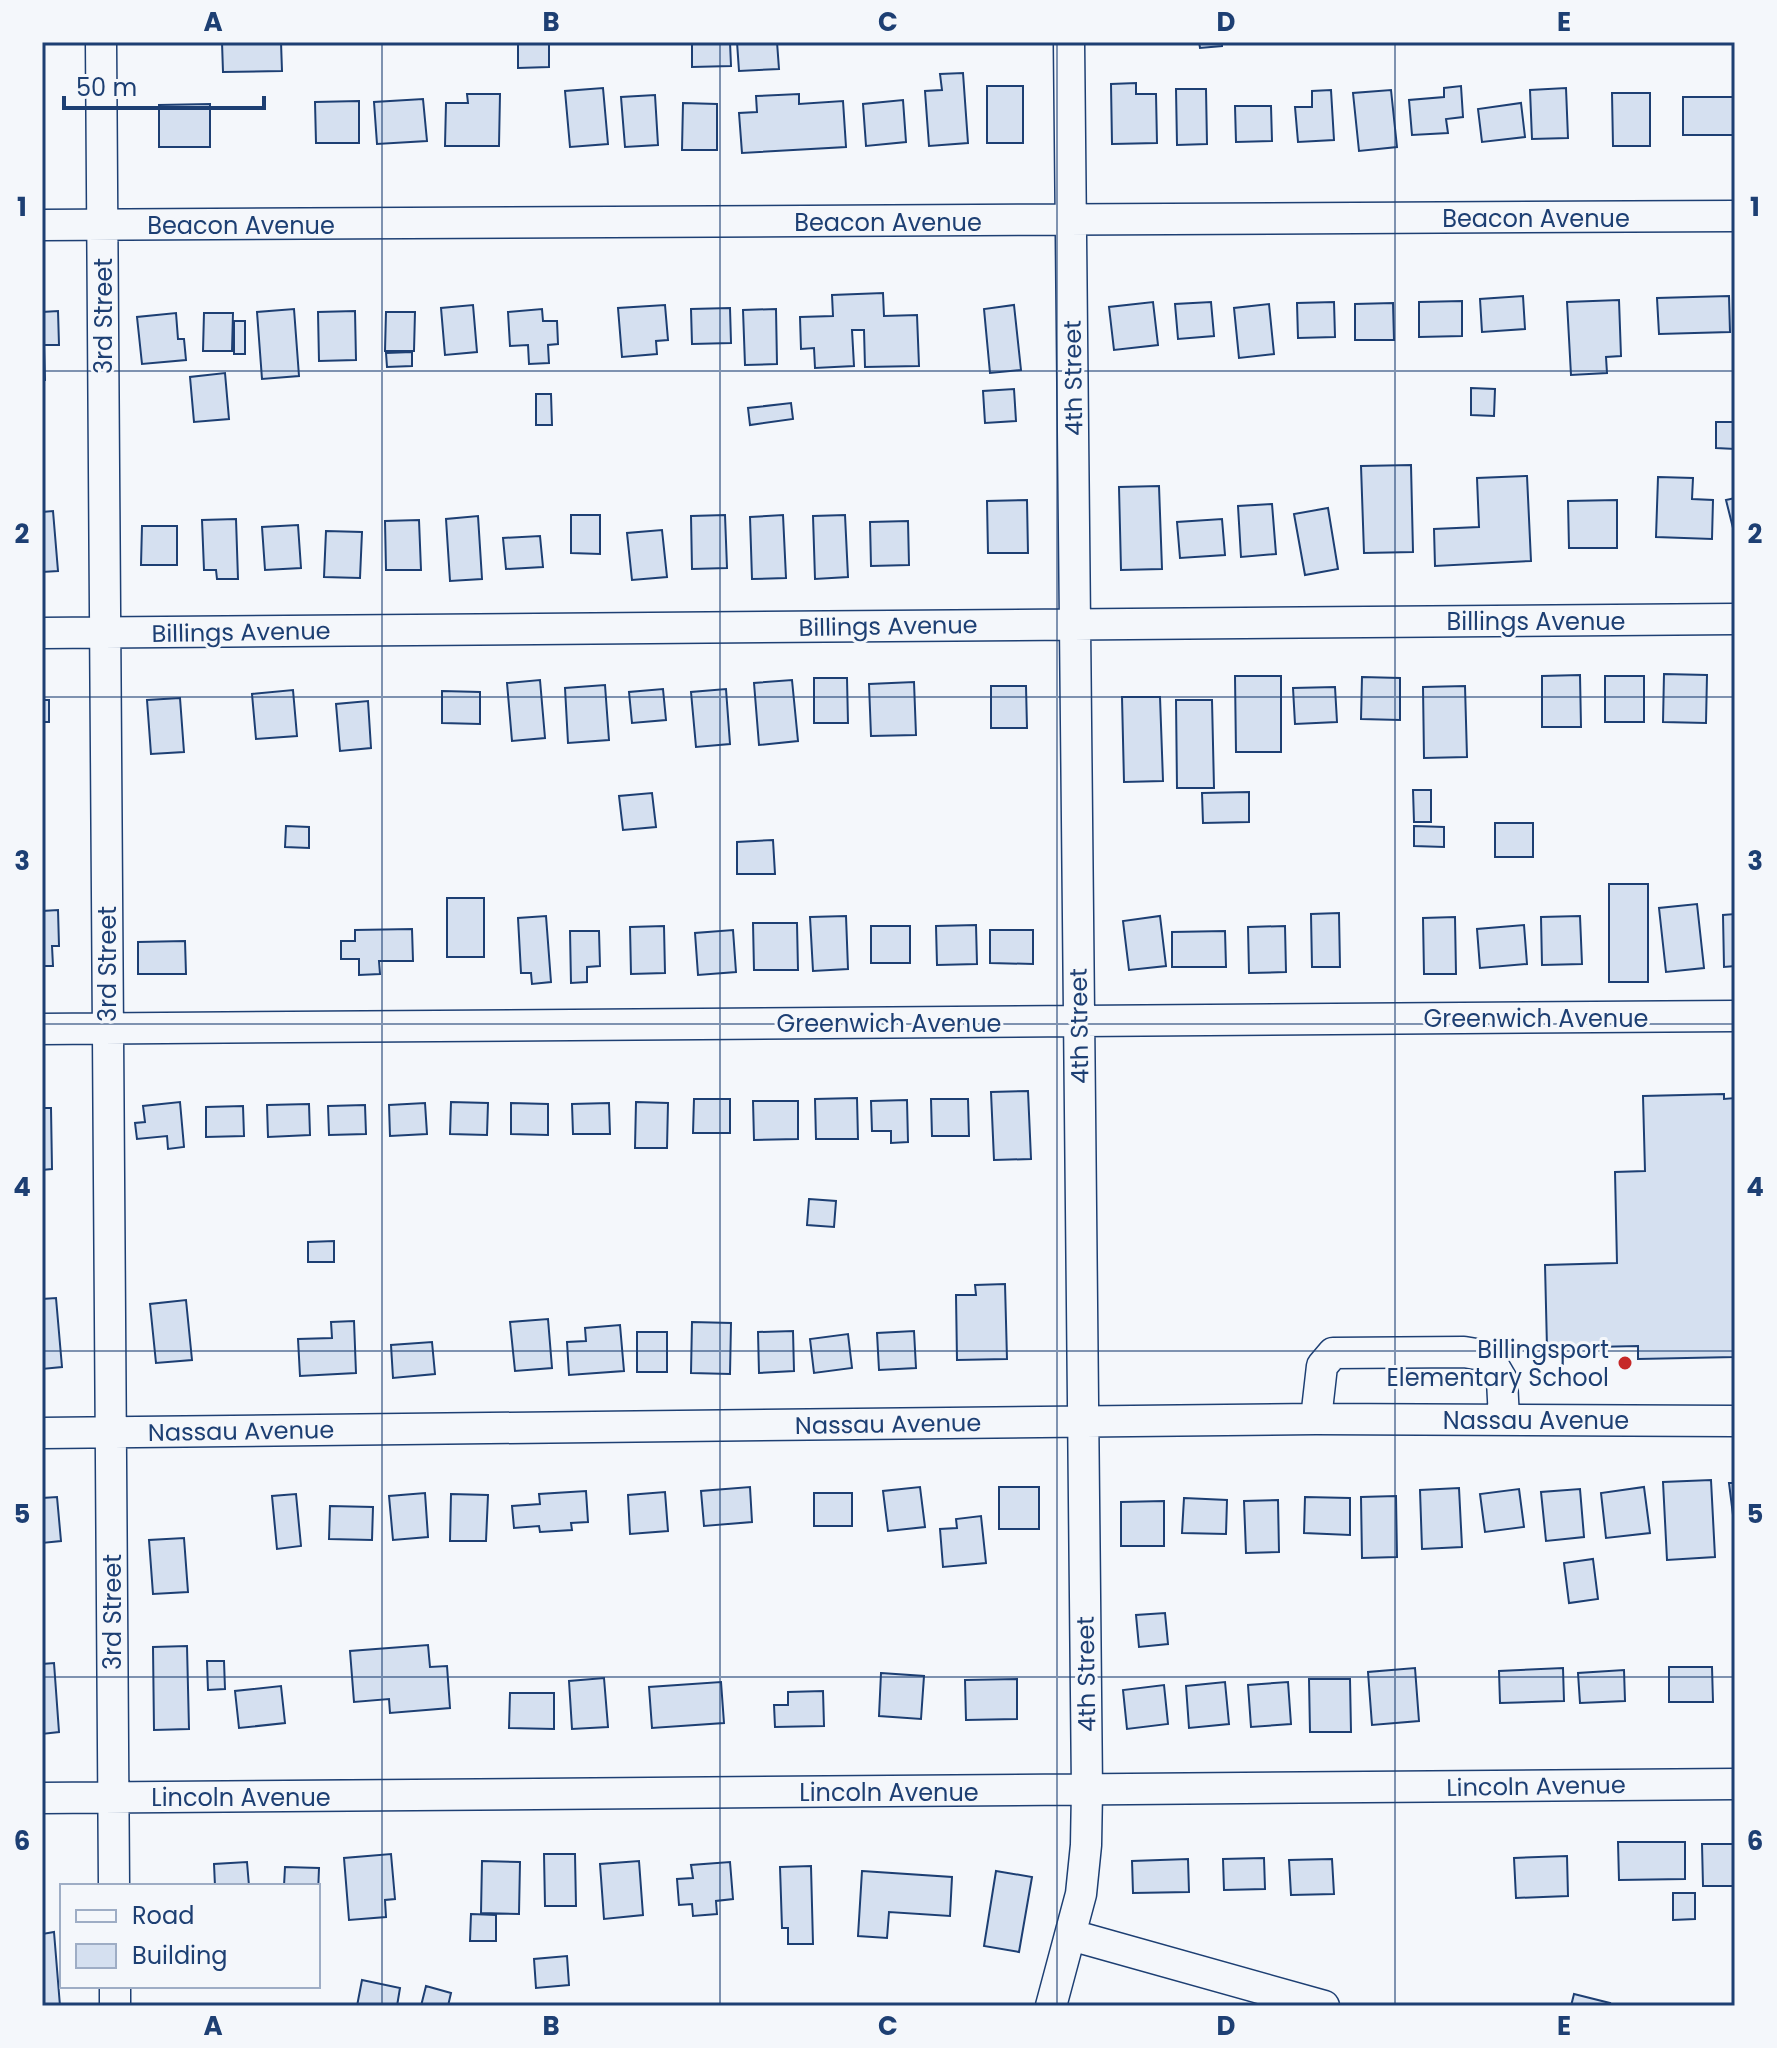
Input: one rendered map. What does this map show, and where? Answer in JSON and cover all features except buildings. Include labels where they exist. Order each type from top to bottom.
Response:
[{"type":"street","name":"3rd Street","points":[[101,42],[114,1884]]},
{"type":"street","name":"4th Street","points":[[1051,2006],[1082,1882],[1087,1790],[1069,42]]},
{"type":"street","name":"Beacon Avenue","points":[[42,225],[1735,216]]},
{"type":"street","name":"Billings Avenue","points":[[42,633],[1735,619]]},
{"type":"street","name":"Greenwich Avenue","points":[[42,1029],[1735,1016]]},
{"type":"street","points":[[1316,1419],[1322,1366],[1333,1353],[1464,1352],[1488,1356],[1502,1380],[1504,1419]]},
{"type":"street","name":"Nassau Avenue","points":[[42,1433],[1316,1419],[1735,1421]]},
{"type":"street","name":"Lincoln Avenue","points":[[42,1798],[1735,1784]]},
{"type":"street","points":[[1071,1935],[1324,2006]]},
{"type":"place","name":"Billingsport Elementary School","points":[[1625,1363]]}]
